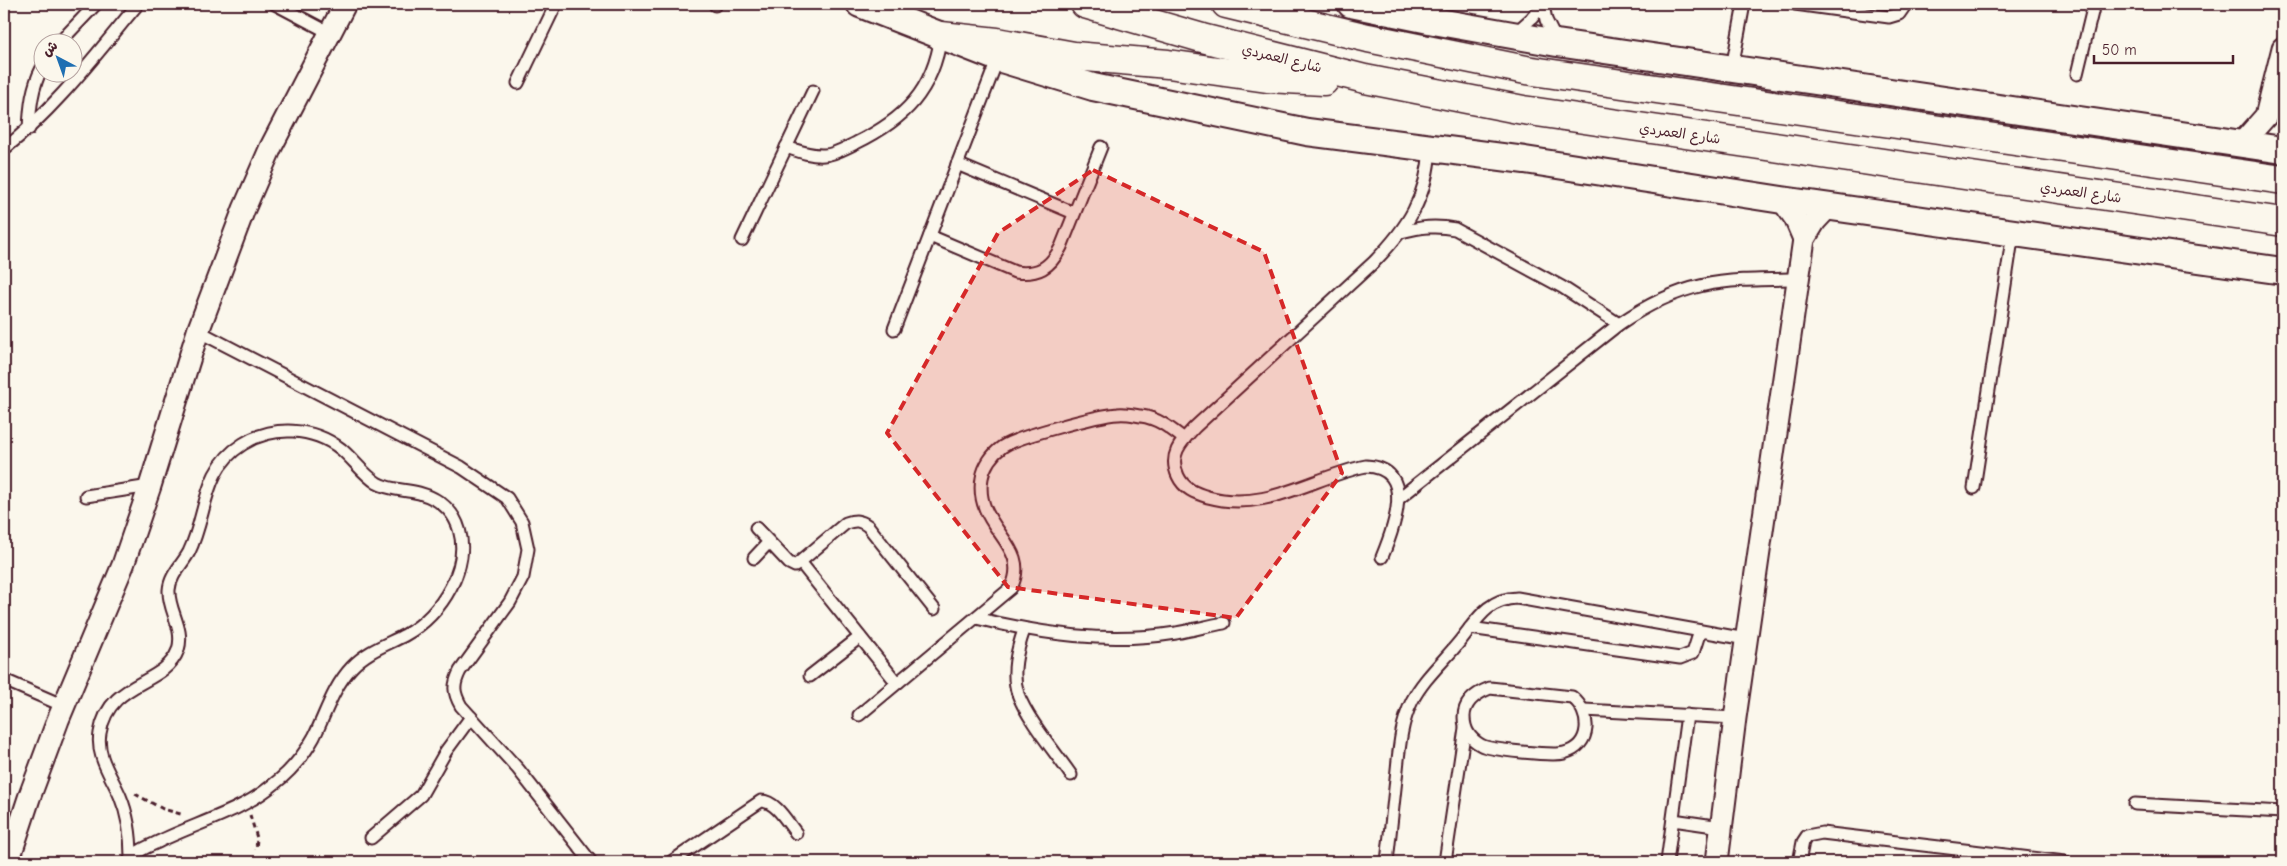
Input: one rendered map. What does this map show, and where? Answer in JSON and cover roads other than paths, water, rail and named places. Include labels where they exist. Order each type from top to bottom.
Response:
[{"type":"main road","name":"شارع العمردي","points":[[1085,4],[1202,38],[1365,79],[1523,110],[2283,222]]},
{"type":"main road","points":[[1226,4],[1368,38],[1526,70],[2283,180]]},
{"type":"main road","points":[[941,36],[996,42],[1074,56],[1168,64],[1267,78],[1316,81],[1365,79]]},
{"type":"street","points":[[8,862],[29,798],[64,706],[123,565],[150,486],[198,331],[244,209],[271,147],[344,4]]},
{"type":"street","points":[[860,4],[998,58],[1093,87],[1307,132],[1516,159],[1782,200],[2283,271]]},
{"type":"street","points":[[1351,4],[1557,43],[2282,150]]},
{"type":"street","points":[[2242,143],[2266,116],[2283,48]]},
{"type":"street","points":[[2266,116],[2282,150]]},
{"type":"street","points":[[1782,200],[1795,218],[1804,239]]},
{"type":"street","points":[[1717,862],[1720,827],[1746,639],[1804,239],[1829,206]]},
{"type":"lane","points":[[69,32],[96,4]]},
{"type":"lane","points":[[4,148],[29,129],[64,93],[138,4]]},
{"type":"lane","points":[[275,4],[330,33]]},
{"type":"lane","points":[[518,83],[556,4]]},
{"type":"lane","points":[[1512,35],[1526,24],[1543,4]]},
{"type":"lane","points":[[1543,4],[1546,20],[1557,43]]},
{"type":"lane","points":[[1732,68],[1744,4]]},
{"type":"lane","points":[[1795,4],[1889,17],[1899,14],[1906,4]]},
{"type":"lane","points":[[2077,74],[2094,4]]},
{"type":"lane","points":[[786,147],[804,153],[825,156],[864,139],[900,115],[920,95],[928,82],[938,56],[941,36]]},
{"type":"lane","points":[[894,329],[998,58]]},
{"type":"lane","points":[[29,129],[30,102],[36,82]]},
{"type":"lane","points":[[742,240],[813,91]]},
{"type":"lane","points":[[930,236],[1015,272],[1029,274],[1043,270],[1054,260],[1101,147]]},
{"type":"lane","points":[[1382,558],[1390,539],[1398,499],[1397,485],[1390,473],[1378,467],[1366,466],[1265,499],[1241,501],[1194,493],[1181,483],[1174,469],[1174,452],[1184,439],[1374,262],[1401,232],[1412,216],[1422,194],[1430,148]]},
{"type":"lane","points":[[957,164],[1074,213]]},
{"type":"lane","points":[[1401,232],[1423,226],[1440,226],[1455,229],[1562,287],[1619,324]]},
{"type":"lane","points":[[1974,488],[2013,233]]},
{"type":"lane","points":[[1398,499],[1619,324],[1644,307],[1670,294],[1699,284],[1728,280],[1798,279]]},
{"type":"lane","points":[[198,331],[460,467],[507,498],[522,522],[528,549],[524,577],[510,602],[460,671],[454,683],[454,695],[460,706],[529,783],[591,862]]},
{"type":"lane","points":[[859,715],[1011,588],[1017,576],[1017,562],[985,512],[980,494],[982,476],[989,460],[1002,447],[1019,439],[1119,414],[1143,416],[1165,424],[1184,439]]},
{"type":"lane","points":[[292,430],[318,436],[341,449],[365,474],[379,484],[390,489],[416,492],[438,500],[455,516],[462,538],[461,561],[453,584],[441,604],[425,622],[406,635],[366,654],[350,668],[338,684],[312,740],[301,756],[274,785],[242,804],[175,833],[129,859],[131,841],[125,812],[120,797],[105,768],[100,752],[100,734],[104,718],[114,702],[126,691],[162,671],[178,650],[180,638],[178,624],[169,597],[169,586],[173,576],[189,553],[208,487],[218,469],[241,445],[265,433],[292,430]]},
{"type":"lane","points":[[86,496],[150,486]]},
{"type":"lane","points":[[756,528],[789,563],[795,566],[801,563],[846,523],[855,520],[862,522],[868,526],[934,609]]},
{"type":"lane","points":[[754,558],[769,542]]},
{"type":"lane","points":[[801,563],[897,683]]},
{"type":"lane","points":[[1388,862],[1400,740],[1407,714],[1419,689],[1478,616],[1492,604],[1508,598],[1517,598],[1746,639]]},
{"type":"lane","points":[[976,618],[1024,630],[1074,637],[1125,638],[1175,633],[1224,622]]},
{"type":"lane","points":[[1470,628],[1680,658],[1693,653],[1700,631]]},
{"type":"lane","points":[[1024,630],[1017,651],[1015,672],[1018,694],[1028,713],[1071,775]]},
{"type":"lane","points":[[810,676],[860,637]]},
{"type":"lane","points":[[4,680],[64,706]]},
{"type":"lane","points":[[1445,862],[1465,728],[1464,715],[1468,703],[1477,693],[1490,688],[1572,697],[1584,710],[1587,727],[1580,743],[1573,749],[1556,754],[1483,747],[1472,740],[1465,728]]},
{"type":"lane","points":[[1584,710],[1735,718]]},
{"type":"lane","points":[[1667,862],[1687,715]]},
{"type":"lane","points":[[371,838],[421,795],[446,751],[471,717]]},
{"type":"lane","points":[[671,862],[760,801],[767,801],[773,805],[796,833]]},
{"type":"lane","points":[[2135,804],[2283,812]]},
{"type":"lane","points":[[1673,820],[1720,827]]},
{"type":"lane","points":[[1799,862],[1803,842],[1807,836],[1822,833],[2065,862]]}]
